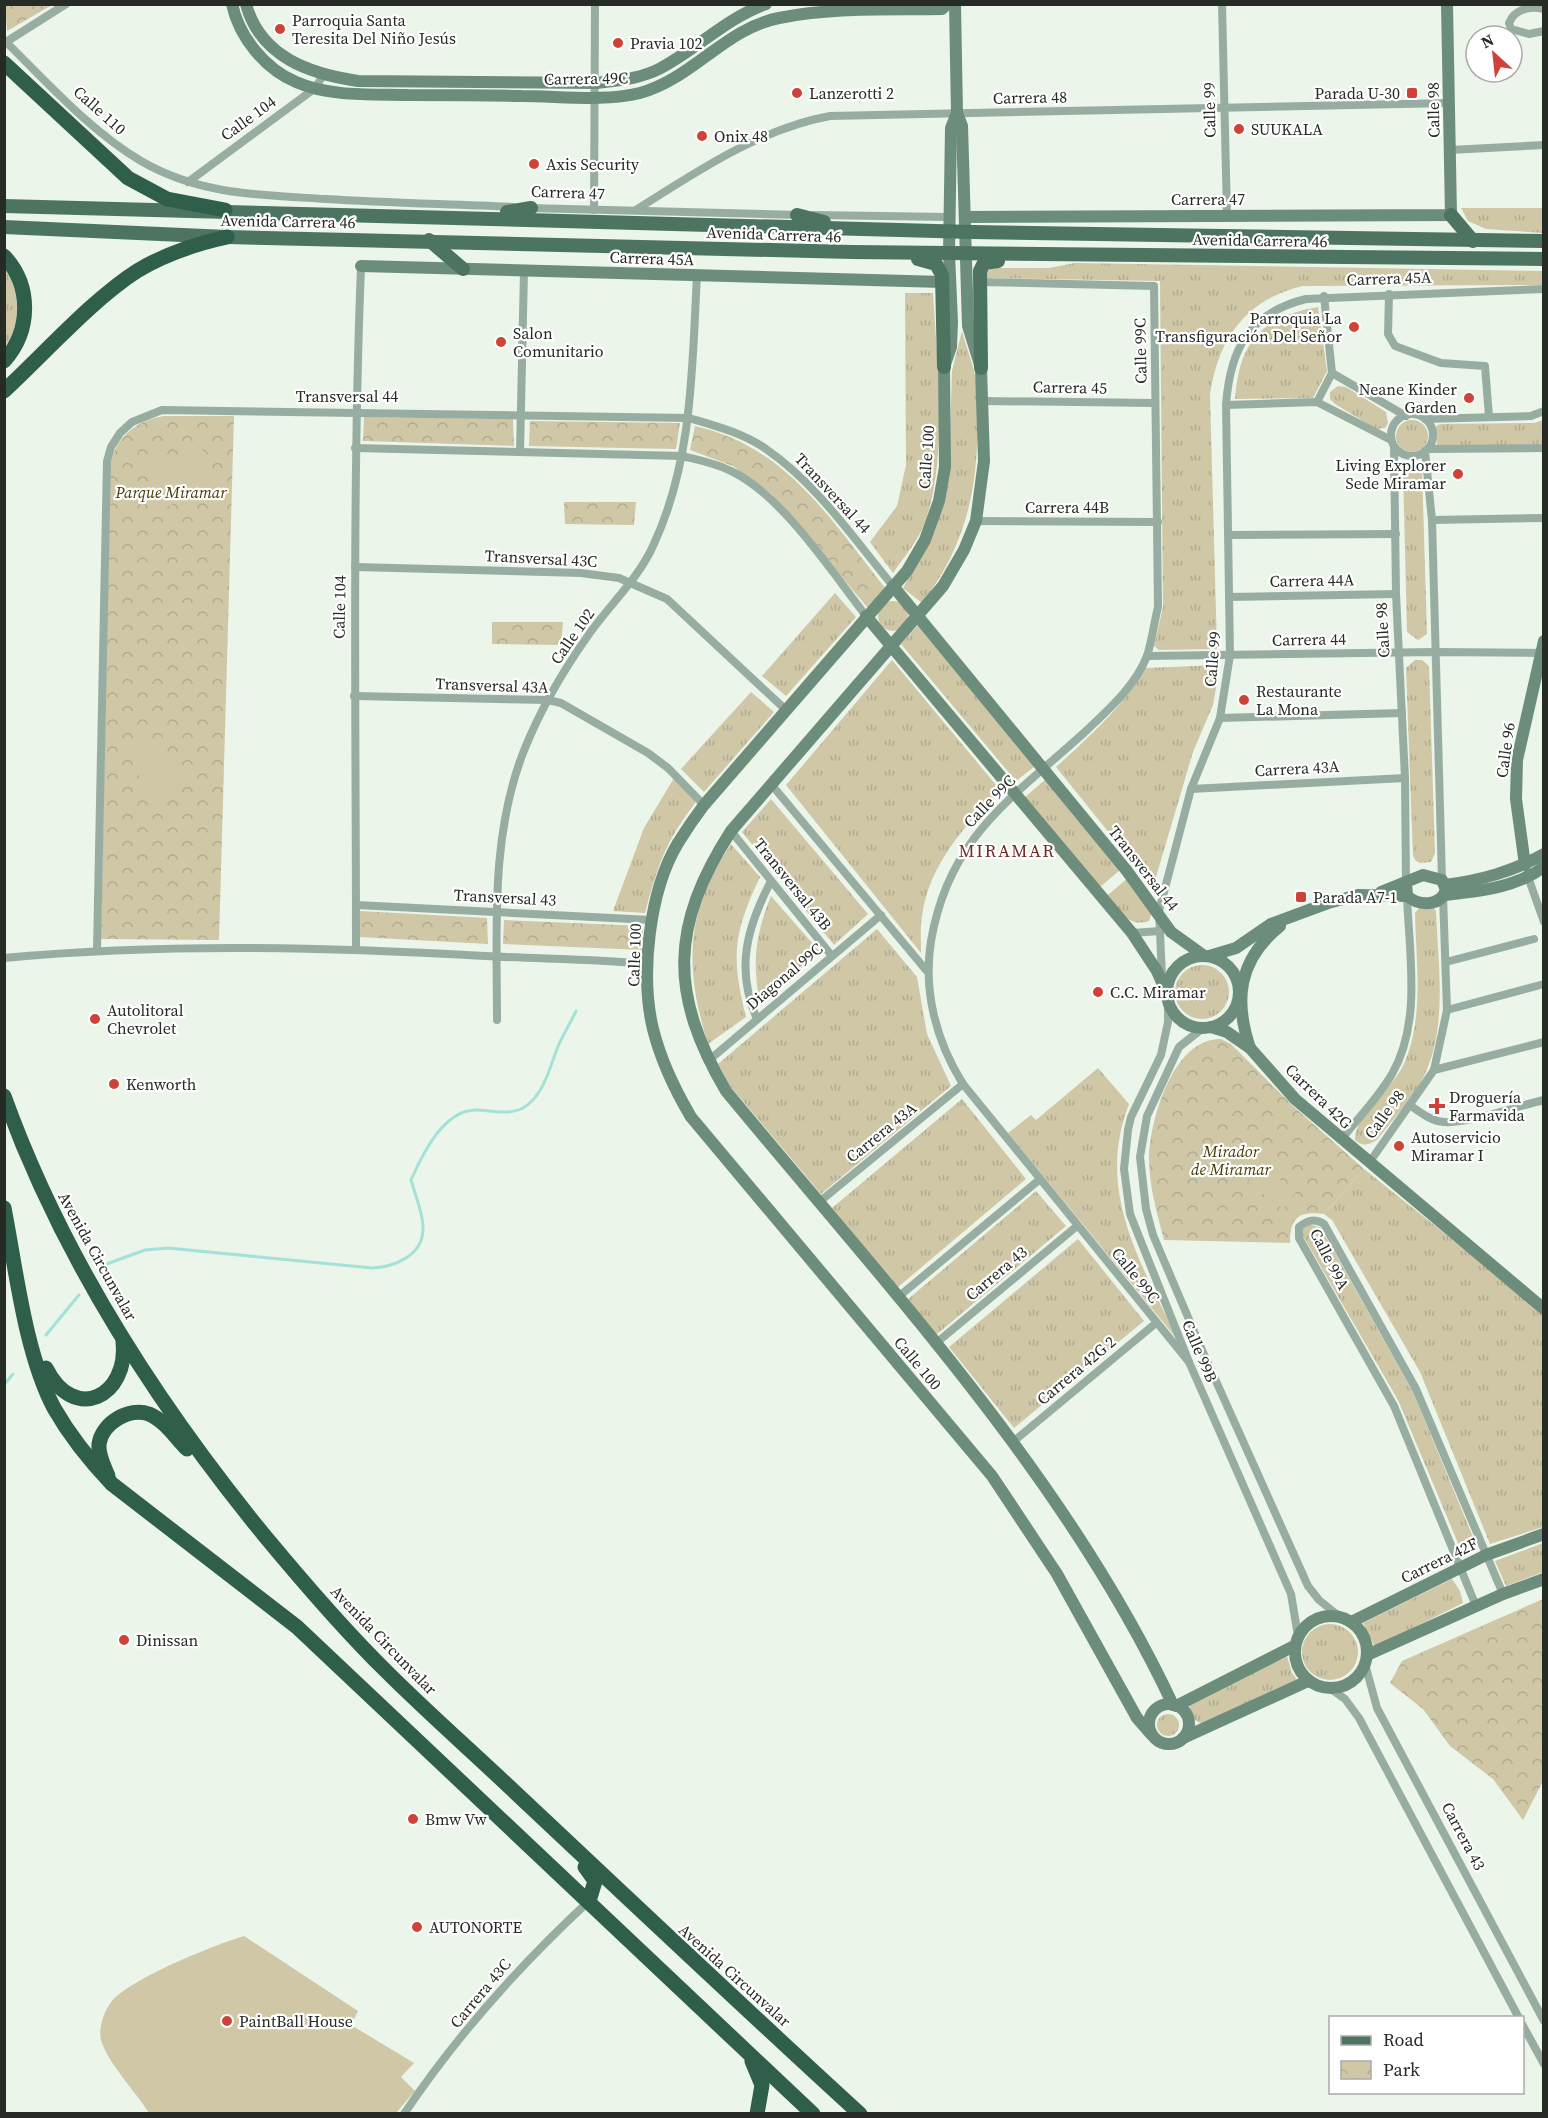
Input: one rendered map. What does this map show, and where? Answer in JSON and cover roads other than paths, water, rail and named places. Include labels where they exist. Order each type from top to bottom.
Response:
[{"type":"highway","points":[[4,63],[128,178],[167,199],[225,210]]},
{"type":"highway","points":[[4,391],[112,289],[136,272],[176,252],[227,237]]},
{"type":"highway","points":[[4,256],[19,277],[25,305],[21,334],[12,353],[4,361]]},
{"type":"highway","name":"Avenida Circunvalar","points":[[4,1096],[41,1190],[122,1339],[206,1463],[302,1581],[384,1670],[678,1948],[860,2114]]},
{"type":"highway","points":[[4,1208],[25,1315],[40,1372],[54,1406],[75,1441],[112,1484],[297,1627],[813,2114]]},
{"type":"highway","points":[[25,1315],[55,1384],[64,1394],[76,1399],[95,1397],[110,1388],[121,1373],[122,1339]]},
{"type":"highway","points":[[112,1484],[101,1457],[99,1443],[111,1423],[130,1413],[147,1413],[157,1418],[192,1454],[206,1463]]},
{"type":"highway","points":[[575,1849],[595,1881],[589,1901]]},
{"type":"highway","points":[[749,2055],[762,2085],[758,2114]]},
{"type":"main road","name":"Avenida Carrera 46","points":[[4,206],[847,228],[965,224],[1473,241],[1544,241]]},
{"type":"main road","points":[[472,217],[531,208]]},
{"type":"main road","points":[[797,214],[847,228]]},
{"type":"main road","points":[[1451,215],[1473,241]]},
{"type":"main road","name":"Avenida Carrera 46","points":[[4,227],[227,237],[948,254],[1544,259]]},
{"type":"main road","points":[[429,240],[463,269]]},
{"type":"main road","points":[[852,252],[857,258],[930,261],[940,268],[943,282],[944,367]]},
{"type":"main road","points":[[981,368],[981,266],[988,261],[1056,261],[1071,256]]},
{"type":"street","points":[[5,41],[66,4]]},
{"type":"street","points":[[232,4],[235,18],[247,9]]},
{"type":"street","points":[[594,210],[597,96],[595,4]]},
{"type":"street","name":"Carrera 49C","points":[[247,9],[266,41],[300,68],[323,76],[358,81],[597,83],[632,79],[659,69],[736,18],[766,4]]},
{"type":"street","name":"Carrera 49C","points":[[235,18],[266,62],[279,72],[314,89],[358,94],[597,96],[638,93],[654,88],[678,76],[731,39],[762,22],[861,7],[942,9],[947,4]]},
{"type":"street","name":"Calle 100","points":[[955,4],[957,113],[962,126],[968,327],[981,368],[984,401],[984,461],[976,521],[964,550],[943,586],[731,831],[698,890],[686,932],[684,961],[688,1001],[694,1029],[708,1061],[726,1091],[1014,1441],[1111,1592],[1174,1705]]},
{"type":"street","name":"Calle 99","points":[[1222,4],[1227,216]]},
{"type":"street","name":"Calle 98","points":[[1447,4],[1451,215]]},
{"type":"street","points":[[1544,9],[1521,9],[1512,14],[1509,22],[1511,29],[1518,33],[1544,31]]},
{"type":"street","name":"Calle 110","points":[[5,41],[116,145],[142,161],[188,182]]},
{"type":"street","name":"Calle 104","points":[[188,182],[314,89],[323,76]]},
{"type":"street","name":"Carrera 48","points":[[635,210],[752,142],[808,120],[830,116],[1449,103]]},
{"type":"street","name":"Calle 100","points":[[957,113],[951,128],[948,254],[952,322],[951,347],[944,367],[945,467],[939,501],[925,540],[907,572],[866,616],[704,805],[677,844],[660,885],[651,920],[648,963],[652,1028],[673,1088],[691,1117],[992,1476],[1024,1522],[1137,1718],[1151,1734]]},
{"type":"street","points":[[1450,150],[1544,145]]},
{"type":"street","name":"Carrera 47","points":[[188,182],[242,195],[531,208],[797,214],[949,224]]},
{"type":"street","name":"Carrera 47","points":[[965,224],[1227,216],[1451,215]]},
{"type":"street","name":"Calle 104","points":[[357,949],[354,696],[356,412],[361,266]]},
{"type":"street","name":"Carrera 45A","points":[[361,266],[943,282]]},
{"type":"street","points":[[520,452],[524,271]]},
{"type":"street","name":"Calle 102","points":[[497,1020],[498,859],[504,820],[525,748],[548,700],[587,637],[631,582],[653,547],[674,490],[689,418],[697,275]]},
{"type":"street","name":"Calle 99C","points":[[980,282],[1154,286],[1158,607],[1147,657],[1126,690],[1108,710],[1015,794],[976,834],[946,883],[935,919],[926,970],[938,1032],[963,1084],[1188,1362]]},
{"type":"street","name":"Carrera 45A","points":[[1247,333],[1277,309],[1289,303],[1324,296],[1544,289]]},
{"type":"street","points":[[1389,294],[1390,340],[1403,350],[1441,363],[1485,366],[1489,417]]},
{"type":"street","points":[[1317,402],[1332,373],[1324,296]]},
{"type":"street","name":"Calle 99","points":[[1165,992],[1159,911],[1191,789],[1220,717],[1230,655],[1226,405],[1232,363],[1247,333]]},
{"type":"street","points":[[1332,373],[1406,416]]},
{"type":"street","name":"Carrera 45","points":[[984,401],[1155,404]]},
{"type":"street","points":[[1226,405],[1317,402],[1393,444],[1405,455],[1412,456],[1427,450],[1544,448]]},
{"type":"street","name":"Transversal 44","points":[[98,949],[107,461],[120,433],[132,422],[162,410],[689,418],[731,431],[765,448],[794,471],[919,616],[1159,911],[1179,940],[1206,956]]},
{"type":"street","points":[[1393,444],[1395,423],[1406,416],[1416,415],[1425,419],[1531,416],[1544,411]]},
{"type":"street","points":[[1425,419],[1432,433],[1427,450]]},
{"type":"street","name":"Calle 98","points":[[1341,1140],[1393,1072],[1407,1032],[1411,996],[1405,778],[1396,594],[1393,444]]},
{"type":"street","points":[[356,448],[682,456],[730,470],[771,499],[1132,933],[1165,992],[1172,1011],[1185,1024],[1207,1027],[1230,1017],[1257,949],[1289,919]]},
{"type":"street","name":"Calle 98","points":[[1427,450],[1432,520],[1447,1010],[1434,1070],[1369,1163],[1544,1309]]},
{"type":"street","points":[[1432,520],[1544,518]]},
{"type":"street","name":"Carrera 44B","points":[[976,521],[1158,522]]},
{"type":"street","points":[[1229,535],[1396,534]]},
{"type":"street","name":"Transversal 43C","points":[[355,567],[581,573],[631,582],[667,599],[684,612],[786,710]]},
{"type":"street","name":"Carrera 44A","points":[[1229,597],[1396,594]]},
{"type":"street","name":"Carrera 44","points":[[1147,657],[1543,649]]},
{"type":"street","name":"Calle 96","points":[[1525,865],[1516,799],[1517,760],[1543,649]]},
{"type":"street","name":"Transversal 43A","points":[[354,696],[548,700],[561,703],[648,753],[668,768],[704,805]]},
{"type":"street","points":[[1220,717],[1402,713]]},
{"type":"street","name":"Carrera 43A","points":[[1191,789],[1405,778]]},
{"type":"street","points":[[771,784],[926,970]]},
{"type":"street","name":"Transversal 43B","points":[[731,831],[832,956]]},
{"type":"street","points":[[1407,890],[1425,904],[1444,889],[1525,865],[1544,854]]},
{"type":"street","points":[[1525,865],[1544,922]]},
{"type":"street","points":[[1165,992],[1171,974],[1177,966],[1194,957],[1236,948],[1262,930],[1343,898],[1407,890],[1423,875],[1444,889],[1499,886],[1528,878],[1544,867]]},
{"type":"street","points":[[757,1019],[745,982],[744,953],[756,910],[771,880]]},
{"type":"street","name":"Transversal 43","points":[[356,905],[651,920]]},
{"type":"street","name":"Diagonal 99C","points":[[708,1061],[881,915]]},
{"type":"street","points":[[1132,933],[1160,931]]},
{"type":"street","points":[[1446,962],[1533,939]]},
{"type":"street","points":[[4,958],[98,949],[357,949],[648,963]]},
{"type":"street","points":[[1206,956],[1226,963],[1234,972],[1240,995]]},
{"type":"street","points":[[1447,1010],[1544,984]]},
{"type":"street","name":"Calle 99B","points":[[1165,992],[1168,1022],[1161,1055],[1131,1117],[1124,1181],[1138,1239],[1188,1362],[1291,1594],[1296,1641]]},
{"type":"street","name":"Carrera 42G","points":[[1240,995],[1242,1019],[1250,1048]]},
{"type":"street","name":"Carrera 42G","points":[[1207,1027],[1227,1032],[1250,1048],[1295,1099],[1369,1163]]},
{"type":"street","name":"Calle 99B","points":[[1207,1027],[1179,1047],[1147,1116],[1140,1157],[1146,1209],[1154,1235],[1202,1350],[1308,1586],[1319,1600],[1345,1619]]},
{"type":"street","points":[[1434,1070],[1544,1042]]},
{"type":"street","name":"Carrera 43A","points":[[818,1203],[963,1084]]},
{"type":"street","points":[[1411,1106],[1443,1122],[1460,1121],[1544,1100]]},
{"type":"street","points":[[897,1298],[1039,1180]]},
{"type":"street","name":"Calle 99A","points":[[1476,1606],[1394,1406],[1299,1238],[1299,1227],[1309,1220],[1318,1220],[1324,1224],[1416,1389],[1503,1594]]},
{"type":"street","name":"Carrera 43","points":[[935,1344],[1077,1226]]},
{"type":"street","name":"Carrera 42G 2","points":[[1014,1441],[1156,1323]]},
{"type":"street","name":"Carrera 42F","points":[[1345,1619],[1486,1555],[1544,1534]]},
{"type":"street","points":[[1366,1659],[1476,1606],[1544,1579]]},
{"type":"street","points":[[1308,1681],[1184,1738],[1166,1744],[1160,1743],[1151,1734],[1148,1723],[1152,1712],[1161,1706],[1174,1705],[1296,1641],[1316,1619],[1328,1616],[1345,1619],[1360,1631],[1366,1642],[1366,1659],[1352,1682],[1331,1689]]},
{"type":"street","points":[[1296,1641],[1294,1659],[1299,1671],[1308,1681],[1331,1689],[1345,1699],[1359,1718],[1518,2016]]},
{"type":"street","name":"Carrera 43","points":[[1366,1659],[1377,1708],[1544,2021]]},
{"type":"street","points":[[1174,1705],[1185,1712],[1189,1722],[1184,1738]]},
{"type":"street","name":"Carrera 43C","points":[[404,2114],[448,2054],[515,1973],[589,1901]]},
{"type":"street","points":[[1524,2028],[1544,2064]]},
{"type":"waterway","points":[[104,1265],[145,1250],[168,1248],[372,1268],[398,1262],[412,1253],[418,1247],[421,1239],[423,1230],[421,1212],[411,1180],[428,1146],[445,1125],[466,1111],[512,1111],[523,1108],[530,1102],[542,1088],[559,1044],[576,1011]]},
{"type":"waterway","points":[[46,1335],[79,1295]]},
{"type":"waterway","points":[[4,1385],[13,1374]]},
{"type":"place","name":"Parroquia Santa Teresita Del Niño Jesús","points":[[280,29]]},
{"type":"place","name":"Pravia 102","points":[[618,43]]},
{"type":"place","name":"Lanzerotti 2","points":[[797,93]]},
{"type":"place","name":"Parada U-30","points":[[1412,93]]},
{"type":"place","name":"SUUKALA","points":[[1239,129]]},
{"type":"place","name":"Onix 48","points":[[702,136]]},
{"type":"place","name":"Axis Security","points":[[534,164]]},
{"type":"place","name":"Parroquia La Transfiguración Del Señor","points":[[1354,327]]},
{"type":"place","name":"Salon Comunitario","points":[[501,342]]},
{"type":"place","name":"Neane Kinder Garden","points":[[1469,398]]},
{"type":"place","name":"Living Explorer Sede Miramar","points":[[1458,474]]},
{"type":"place","name":"Restaurante La Mona","points":[[1244,700]]},
{"type":"place","name":"Parada A7-1","points":[[1301,897]]},
{"type":"place","name":"C.C. Miramar","points":[[1098,992]]},
{"type":"place","name":"Autolitoral Chevrolet","points":[[95,1019]]},
{"type":"place","name":"Kenworth","points":[[114,1084]]},
{"type":"place","name":"Droguería Farmavida","points":[[1437,1106]]},
{"type":"place","name":"Autoservicio Miramar I","points":[[1399,1146]]},
{"type":"place","name":"Dinissan","points":[[124,1640]]},
{"type":"place","name":"Bmw Vw","points":[[413,1819]]},
{"type":"place","name":"AUTONORTE","points":[[417,1927]]},
{"type":"place","name":"PaintBall House","points":[[227,2021]]},
{"type":"district","name":"MIRAMAR","points":[[1007,850]]},
{"type":"park label","name":"Parque Miramar","points":[[171,492]]},
{"type":"park label","name":"Mirador de Miramar","points":[[1231,1160]]}]
